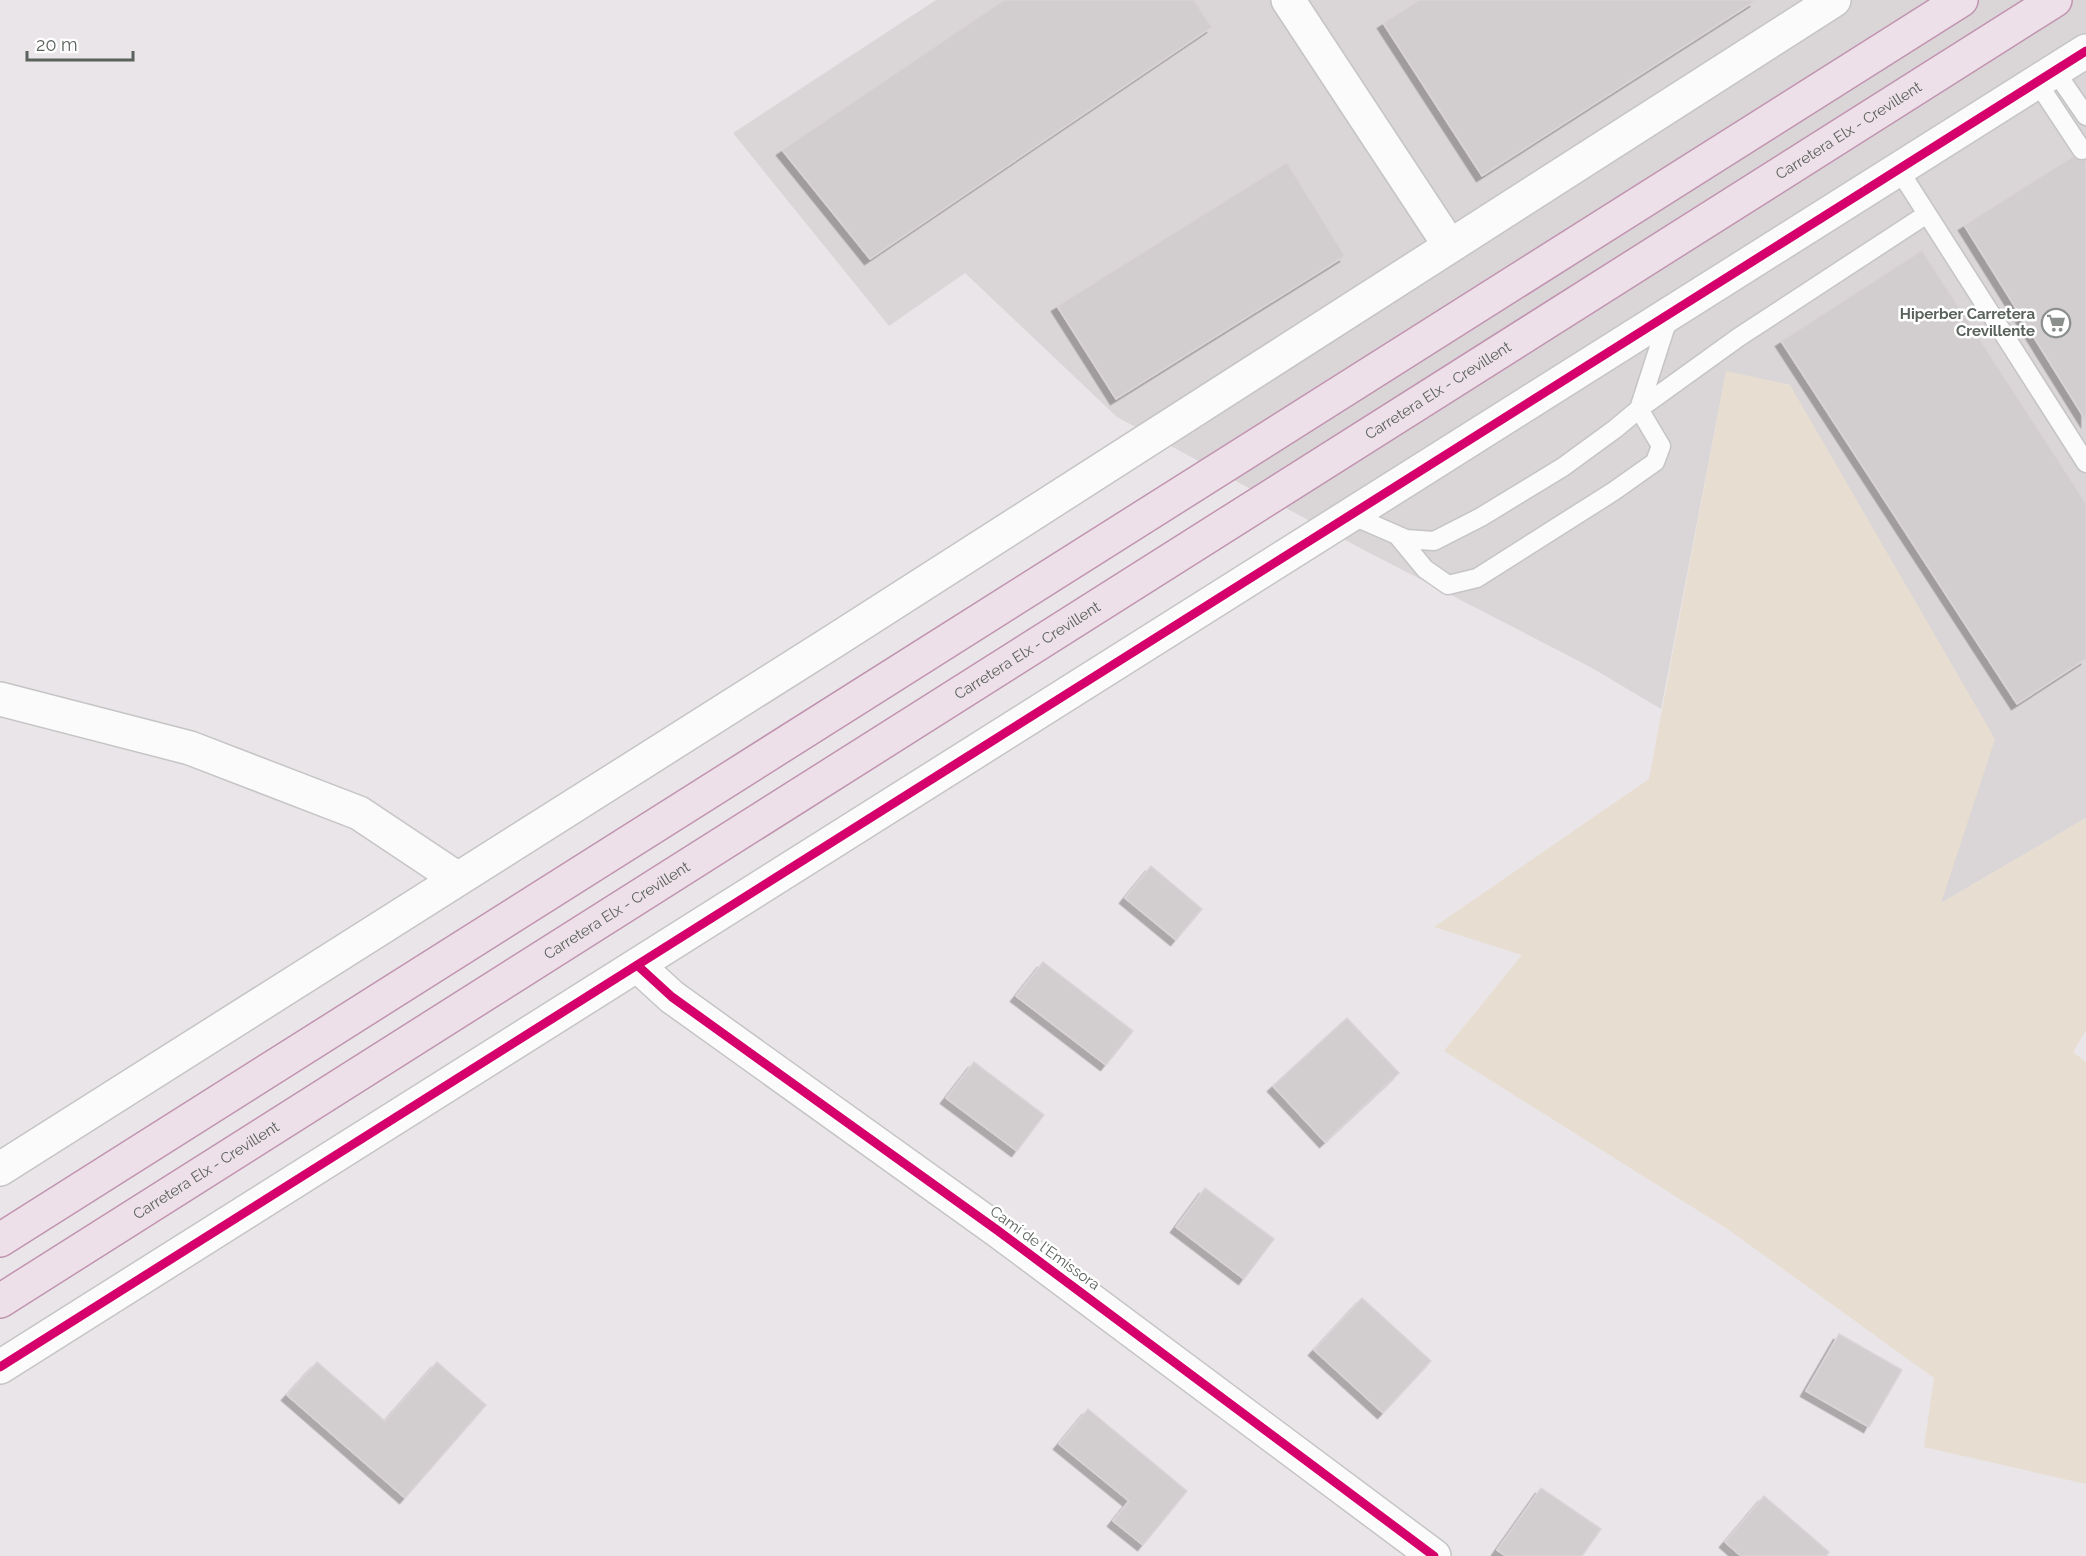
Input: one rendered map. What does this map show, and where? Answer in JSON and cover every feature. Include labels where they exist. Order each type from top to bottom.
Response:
[{"type":"highway","points":[[0,1240],[1961,0]]},
{"type":"highway","name":"Carretera Elx - Crevillent","points":[[0,1301],[2055,0]]},
{"type":"street","points":[[1288,0],[1450,246]]},
{"type":"street","points":[[0,1169],[844,635],[1834,0]]},
{"type":"street","points":[[0,1367],[2086,51]]},
{"type":"street","points":[[0,699],[190,748],[359,813],[458,879]]},
{"type":"street","name":"Camí de l'Emissora","points":[[637,965],[672,997],[997,1230],[1434,1556]]},
{"type":"lane","points":[[2046,76],[2086,116]]},
{"type":"lane","points":[[2046,76],[2082,150]]},
{"type":"lane","points":[[1899,170],[2086,463]]},
{"type":"lane","points":[[1351,515],[1406,539],[1434,541],[1481,517],[1563,467],[1739,337],[1927,214]]},
{"type":"lane","points":[[1397,535],[1425,569],[1448,585],[1477,578],[1614,491],[1655,462],[1661,446],[1639,409],[1669,314]]},
{"type":"shaded area","points":[[936,0],[2086,0],[2086,818],[1941,903],[1790,385],[1726,372],[1661,709],[1592,668],[1362,549],[1117,417],[965,273],[889,326],[733,133]]},
{"type":"shaded area","points":[[1726,371],[1790,385],[1995,739],[1941,903],[2086,818],[2086,1030],[2073,1052],[2086,1062],[2086,1484],[1924,1447],[1934,1378],[1729,1230],[1444,1051],[1522,955],[1434,927],[1649,779]]},
{"type":"building","points":[[1004,0],[1194,0],[1212,27],[870,259],[782,150]]},
{"type":"building","points":[[1419,0],[1755,1],[1482,176],[1383,23]]},
{"type":"building","name":"Hiperber Carretera Crevillente","points":[[2086,148],[2086,421],[1964,225]]},
{"type":"building","points":[[1287,162],[1345,256],[1116,399],[1057,306]]},
{"type":"building","points":[[1922,250],[2086,503],[2086,659],[2017,704],[1781,341]]},
{"type":"building","points":[[1151,866],[1202,909],[1176,940],[1125,898]]},
{"type":"building","points":[[1043,962],[1133,1031],[1106,1065],[1016,996]]},
{"type":"building","points":[[1347,1018],[1399,1073],[1325,1142],[1273,1086]]},
{"type":"building","points":[[974,1062],[1044,1115],[1017,1151],[946,1098]]},
{"type":"building","points":[[1205,1188],[1274,1239],[1244,1279],[1176,1227]]},
{"type":"building","points":[[1362,1298],[1431,1361],[1383,1413],[1314,1350]]},
{"type":"building","points":[[1839,1334],[1902,1370],[1869,1427],[1806,1391]]},
{"type":"building","points":[[317,1362],[385,1421],[437,1362],[486,1405],[405,1498],[287,1395]]},
{"type":"building","points":[[1088,1409],[1187,1491],[1143,1545],[1113,1521],[1129,1501],[1059,1444]]},
{"type":"building","points":[[1541,1488],[1601,1529],[1582,1556],[1506,1556],[1497,1550]]},
{"type":"building","points":[[1764,1496],[1829,1552],[1826,1556],[1741,1556],[1725,1542]]},
{"type":"cycle path","points":[[0,1367],[2086,51]]},
{"type":"cycle path","points":[[637,965],[672,997],[997,1230],[1434,1556]]},
{"type":"place","name":"Hiperber Carretera Crevillente","points":[[2056,323]]}]
